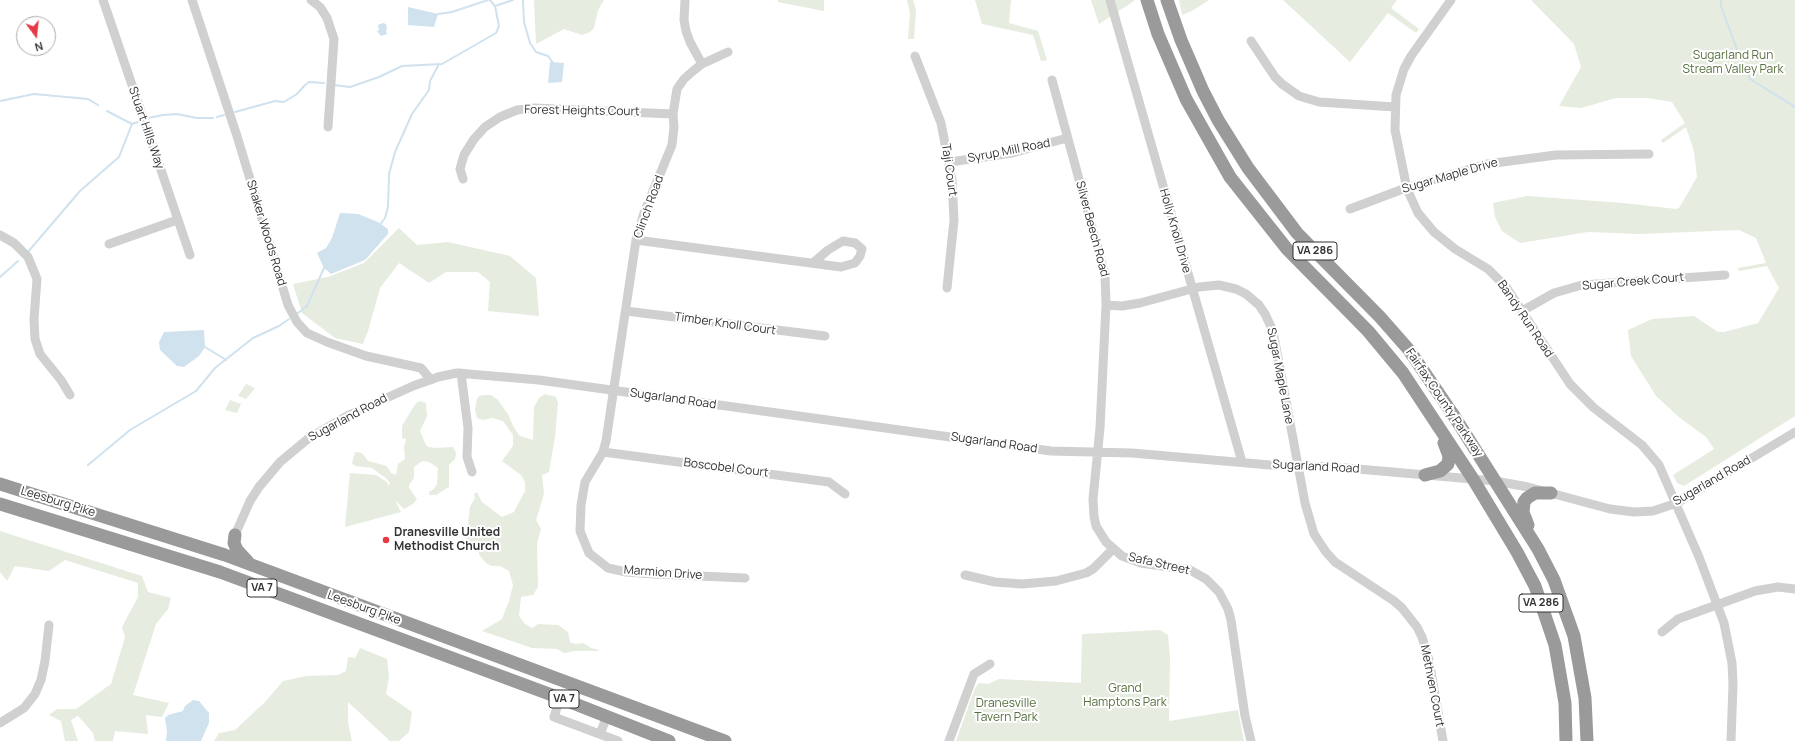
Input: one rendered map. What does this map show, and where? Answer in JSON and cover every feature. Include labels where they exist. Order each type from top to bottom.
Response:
[{"type":"highway","name":"Fairfax County Parkway","points":[[1147,0],[1158,34],[1186,99],[1230,177],[1287,249],[1388,354],[1415,388],[1517,552],[1535,586],[1555,645],[1563,684],[1566,741]]},
{"type":"highway","name":"Fairfax County Parkway","points":[[1167,0],[1181,40],[1203,91],[1218,120],[1248,168],[1297,233],[1380,317],[1409,350],[1436,387],[1538,549],[1554,580],[1574,636],[1585,698],[1587,741]]},
{"type":"highway","points":[[1425,475],[1445,469],[1449,460],[1447,450],[1432,416]]},
{"type":"highway","name":"Leesburg Pike","points":[[0,484],[207,549],[701,737],[725,741]]},
{"type":"highway","points":[[1538,549],[1525,519],[1523,512],[1524,502],[1527,498],[1535,494],[1551,493]]},
{"type":"highway","points":[[0,494],[68,515],[149,531]]},
{"type":"highway","name":"Leesburg Pike","points":[[0,504],[220,572],[560,698],[669,741]]},
{"type":"highway","points":[[207,549],[221,547],[235,535]]},
{"type":"highway","points":[[235,535],[234,543],[237,550],[252,565]]},
{"type":"street","name":"Stuart Hills Way","points":[[103,0],[190,255]]},
{"type":"street","name":"Shaker Woods Road","points":[[192,0],[237,136],[288,305],[297,322],[307,332],[366,356],[421,368],[431,380]]},
{"type":"street","points":[[312,0],[320,7],[327,18],[334,39],[328,127]]},
{"type":"street","points":[[685,0],[684,20],[686,31],[702,64]]},
{"type":"street","name":"Holly Knoll Drive","points":[[1110,0],[1242,462]]},
{"type":"street","name":"Bandy Run Road","points":[[1451,0],[1411,56],[1399,82],[1394,107],[1395,130],[1407,189],[1418,213],[1434,232],[1455,249],[1488,269],[1506,287],[1570,384],[1594,408],[1652,455],[1665,476],[1718,603],[1726,630],[1732,663],[1732,741]]},
{"type":"street","points":[[1251,41],[1275,77],[1299,96],[1319,102],[1394,107]]},
{"type":"street","name":"Clinch Road","points":[[615,391],[636,240],[644,213],[672,145],[675,96],[680,84],[702,64],[728,52]]},
{"type":"street","name":"Taji Court","points":[[915,56],[941,123],[950,162],[954,220],[947,288]]},
{"type":"street","name":"Silver Beech Road","points":[[1052,80],[1102,261],[1106,288],[1097,454]]},
{"type":"street","name":"Forest Heights Court","points":[[463,179],[460,169],[464,155],[474,139],[485,127],[500,117],[517,110],[534,108],[673,114]]},
{"type":"street","name":"Syrup Mill Road","points":[[950,162],[1012,153],[1067,138]]},
{"type":"street","name":"Sugar Maple Drive","points":[[1350,209],[1463,170],[1509,160],[1556,155],[1649,154]]},
{"type":"street","points":[[109,244],[177,220]]},
{"type":"street","points":[[0,235],[14,243],[28,257],[36,279],[34,319],[35,339],[40,354],[61,380],[70,395]]},
{"type":"street","points":[[636,240],[841,267],[854,263],[860,256],[862,249],[855,244],[843,241],[828,250],[813,263]]},
{"type":"street","name":"Sugar Creek Court","points":[[1522,311],[1554,293],[1582,285],[1725,275]]},
{"type":"street","name":"Sugar Maple Lane","points":[[1106,305],[1122,306],[1140,303],[1192,289],[1219,284],[1236,289],[1252,298],[1265,314],[1273,331],[1298,466]]},
{"type":"street","name":"Timber Knoll Court","points":[[626,311],[809,336],[825,336]]},
{"type":"street","points":[[462,373],[468,428],[467,457],[472,472]]},
{"type":"street","name":"Sugarland Road","points":[[235,535],[254,494],[270,473],[293,450],[309,438],[338,421],[431,380],[462,373],[539,380],[1029,449],[1335,467],[1495,481],[1551,493],[1610,509],[1634,512],[1653,511],[1677,503],[1795,432]]},
{"type":"street","name":"Marmion Drive","points":[[615,391],[603,452],[585,482],[581,505],[580,531],[589,554],[608,568],[626,572],[745,578]]},
{"type":"street","name":"Boscobel Court","points":[[603,452],[829,482],[845,494]]},
{"type":"street","name":"Safa Street","points":[[1097,454],[1092,499],[1094,516],[1101,534],[1113,549],[1122,556],[1141,563],[1190,570],[1206,579],[1220,592],[1228,609],[1231,620],[1245,716],[1251,741]]},
{"type":"street","name":"Methven Court","points":[[1298,466],[1310,522],[1323,548],[1344,569],[1394,601],[1417,627],[1429,660],[1443,741]]},
{"type":"street","points":[[965,575],[995,582],[1022,584],[1056,581],[1086,573],[1093,569],[1113,549]]},
{"type":"street","points":[[1662,632],[1678,619],[1718,603],[1768,588],[1795,589]]},
{"type":"street","points":[[0,723],[24,708],[35,694],[42,680],[49,625]]},
{"type":"street","points":[[949,741],[974,674],[990,664]]},
{"type":"street","points":[[560,698],[554,717],[618,741]]},
{"type":"street","points":[[600,734],[607,716]]},
{"type":"street","points":[[1725,741],[1732,741]]},
{"type":"green space","points":[[534,0],[604,0],[598,10],[594,28],[590,32],[582,35],[564,29],[536,44]]},
{"type":"green space","points":[[778,0],[824,0],[824,11],[778,2]]},
{"type":"green space","points":[[907,0],[913,0],[916,10],[914,39],[908,39],[910,13]]},
{"type":"green space","points":[[975,0],[1011,0],[1009,23],[1038,31],[1047,60],[1041,61],[1033,35],[982,24]]},
{"type":"green space","points":[[1091,0],[1134,0],[1134,1],[1099,24]]},
{"type":"green space","points":[[1179,0],[1209,0],[1192,11],[1182,15]]},
{"type":"green space","points":[[1283,0],[1397,0],[1391,8],[1419,29],[1416,33],[1388,13],[1350,62]]},
{"type":"green space","name":"Sugarland Run Stream Valley Park","points":[[1532,0],[1795,0],[1795,416],[1684,486],[1677,483],[1673,475],[1714,449],[1706,437],[1680,418],[1656,396],[1631,356],[1628,330],[1652,319],[1694,316],[1718,332],[1724,332],[1758,323],[1779,288],[1767,266],[1739,271],[1738,268],[1766,263],[1756,238],[1739,230],[1638,234],[1588,232],[1520,243],[1502,231],[1495,217],[1493,203],[1527,196],[1623,203],[1676,209],[1679,208],[1697,177],[1694,151],[1686,127],[1663,143],[1661,140],[1685,123],[1672,102],[1647,98],[1616,98],[1581,108],[1559,106],[1581,67],[1574,44]]},
{"type":"green space","points":[[399,228],[417,245],[448,242],[510,256],[536,278],[539,316],[488,311],[490,282],[478,272],[446,272],[429,283],[399,263],[380,288],[363,344],[335,338],[302,313],[293,284],[328,277],[364,263]]},
{"type":"green space","points":[[246,384],[255,388],[246,399],[238,396]]},
{"type":"green space","points":[[545,394],[556,397],[558,403],[555,437],[549,472],[542,475],[544,494],[536,520],[541,529],[537,543],[538,587],[533,595],[521,597],[519,616],[525,624],[532,628],[538,624],[558,625],[568,632],[570,642],[575,644],[583,643],[591,648],[600,650],[597,651],[574,651],[564,653],[557,649],[532,648],[482,631],[502,619],[513,585],[509,571],[500,566],[492,566],[486,563],[480,556],[476,543],[466,540],[470,507],[475,498],[474,494],[477,492],[482,502],[502,517],[514,512],[525,491],[525,482],[521,475],[502,461],[513,446],[513,435],[503,421],[492,418],[483,420],[477,418],[475,410],[477,399],[479,396],[491,395],[497,399],[508,414],[514,428],[520,436],[533,440],[534,407],[539,398]]},
{"type":"green space","points":[[230,400],[241,404],[237,413],[225,410]]},
{"type":"green space","points":[[420,401],[426,403],[427,416],[420,431],[426,445],[428,447],[435,448],[453,447],[456,453],[455,459],[449,465],[449,487],[436,495],[429,495],[429,492],[434,489],[437,484],[438,468],[429,462],[422,461],[414,467],[414,478],[409,485],[409,488],[417,499],[413,504],[404,509],[395,500],[401,512],[345,527],[350,473],[376,475],[387,482],[389,486],[390,483],[372,468],[355,466],[352,463],[355,452],[362,453],[368,461],[387,466],[391,473],[396,475],[398,464],[405,459],[404,447],[406,439],[402,438],[402,426],[416,403]]},
{"type":"green space","points":[[0,531],[142,576],[148,592],[171,598],[168,609],[156,624],[133,695],[169,703],[162,717],[146,715],[148,734],[115,731],[113,741],[95,741],[93,733],[78,716],[71,720],[78,741],[65,741],[61,721],[49,715],[57,709],[76,709],[111,684],[125,637],[122,627],[138,597],[138,583],[65,560],[49,571],[15,566],[7,581],[0,572]]},
{"type":"green space","name":"Grand Hamptons Park","points":[[1160,630],[1168,635],[1170,657],[1169,721],[1238,710],[1244,741],[956,741],[975,688],[979,683],[988,684],[999,679],[1081,683],[1082,634]]},
{"type":"green space","points":[[360,648],[387,659],[389,677],[386,694],[412,712],[409,732],[399,741],[390,741],[348,702],[348,723],[352,741],[214,741],[219,733],[235,730],[265,702],[283,681],[306,676],[338,675],[346,671],[348,657],[355,658]]},
{"type":"water","points":[[408,7],[438,14],[434,27],[408,25]]},
{"type":"water","points":[[383,23],[386,24],[387,34],[381,36],[377,31],[379,30],[378,25]]},
{"type":"water","points":[[550,62],[564,63],[562,82],[548,83]]},
{"type":"water","points":[[340,213],[358,214],[378,222],[388,229],[388,234],[365,260],[331,274],[324,268],[317,253],[326,248],[332,238]]},
{"type":"water","points":[[204,330],[205,347],[199,356],[184,367],[177,366],[160,350],[159,342],[164,332]]},
{"type":"water","points":[[193,700],[199,701],[209,713],[209,723],[201,741],[166,741],[167,731],[165,718],[168,715],[183,711],[185,706]]},
{"type":"waterway","points":[[438,14],[452,12],[488,0]]},
{"type":"waterway","points":[[490,0],[495,6]]},
{"type":"waterway","points":[[334,85],[350,87],[379,77],[402,66],[442,64],[496,33],[499,26],[495,6],[513,0]]},
{"type":"waterway","points":[[523,0],[524,22],[530,43],[536,52],[548,56],[553,63]]},
{"type":"waterway","points":[[1721,0],[1721,6],[1750,79],[1795,107]]},
{"type":"waterway","points":[[379,226],[385,218],[388,207],[389,174],[395,152],[412,114],[429,90],[430,81],[439,64]]},
{"type":"waterway","points":[[235,112],[275,101],[284,102],[297,94],[309,82],[324,83]]},
{"type":"waterway","points":[[0,101],[34,94],[88,99],[98,105]]},
{"type":"waterway","points":[[107,111],[132,124]]},
{"type":"waterway","points":[[148,118],[177,114],[197,118],[213,118]]},
{"type":"waterway","points":[[217,117],[224,115]]},
{"type":"waterway","points":[[132,124],[138,122]]},
{"type":"waterway","points":[[27,253],[80,191],[119,157],[132,124]]},
{"type":"waterway","points":[[0,277],[18,261]]},
{"type":"waterway","points":[[298,313],[307,306],[324,268]]},
{"type":"waterway","points":[[88,465],[130,430],[196,391],[215,368],[253,338],[279,326],[289,319]]},
{"type":"waterway","points":[[205,347],[226,360]]},
{"type":"place","name":"Dranesville United Methodist Church","points":[[386,540]]},
{"type":"park label","name":"Dranesville Tavern Park","points":[[1006,711]]}]
